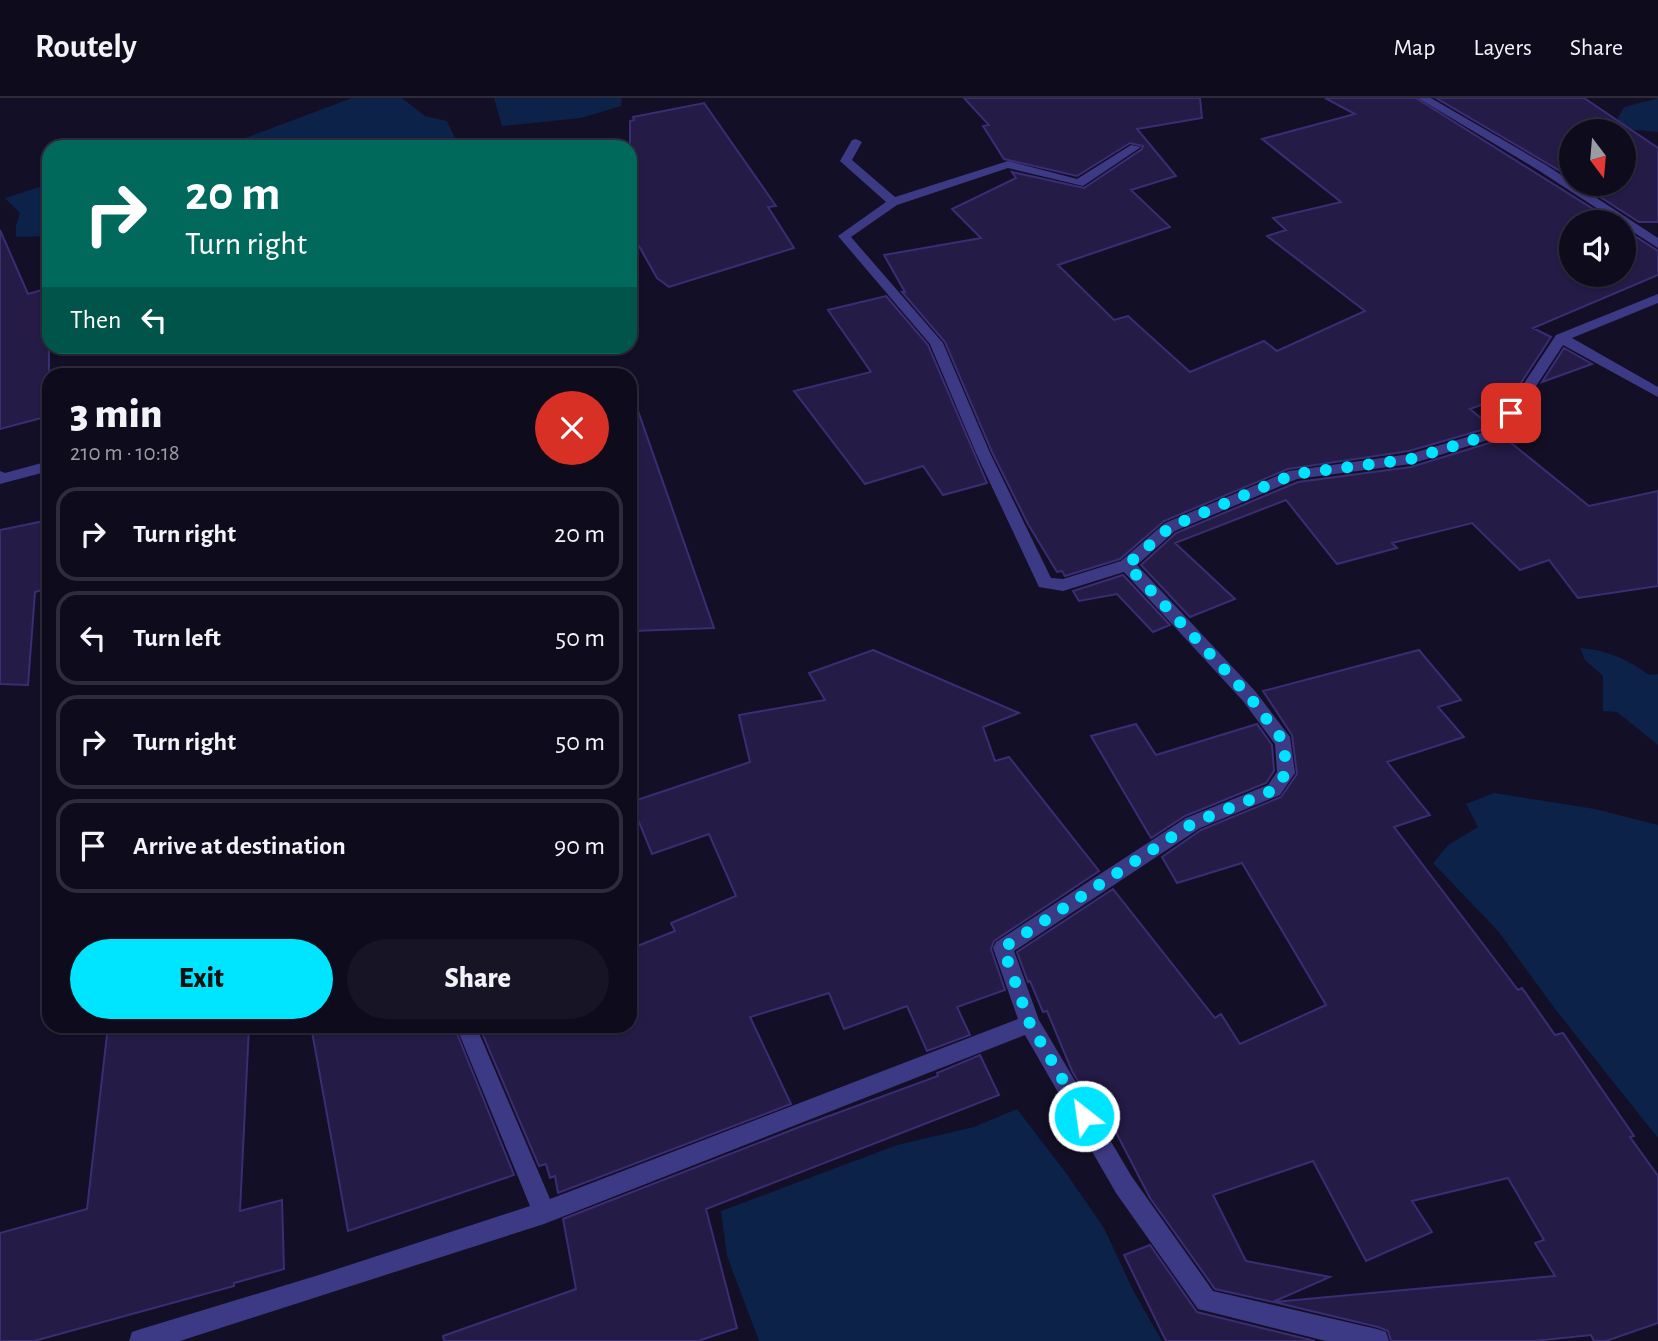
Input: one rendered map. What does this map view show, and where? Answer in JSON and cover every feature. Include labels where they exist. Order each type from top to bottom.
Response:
[{"type":"street","points":[[1423,98],[1486,132],[1586,193],[1658,244]]},
{"type":"street","points":[[856,142],[846,160],[893,202]]},
{"type":"street","points":[[1135,147],[1079,183],[1008,164],[893,202],[844,236],[936,343],[983,453],[1045,583],[1063,585],[1127,565],[1170,527],[1294,474],[1411,459],[1499,432],[1562,338],[1658,298]]},
{"type":"street","points":[[1562,338],[1658,393]]},
{"type":"street","points":[[0,476],[1,480],[42,468]]},
{"type":"street","points":[[1127,565],[1249,696],[1284,742],[1286,773],[1274,790],[1193,823],[1003,948],[1030,1024],[1124,1185],[1206,1301],[1377,1341]]},
{"type":"street","points":[[141,1341],[322,1286],[544,1213],[1030,1024]]},
{"type":"street","points":[[469,1033],[544,1213]]},
{"type":"water","points":[[352,98],[402,98],[425,116],[447,121],[456,140],[240,140]]},
{"type":"water","points":[[494,98],[622,98],[621,106],[581,118],[502,126]]},
{"type":"water","points":[[1658,98],[1658,132],[1636,130],[1636,119],[1617,119],[1624,107]]},
{"type":"water","points":[[42,186],[42,236],[16,237],[20,213],[5,198]]},
{"type":"water","points":[[1580,648],[1608,653],[1633,664],[1649,675],[1658,674],[1658,745],[1617,712],[1603,711],[1603,676],[1585,660]]},
{"type":"water","points":[[1494,793],[1595,809],[1658,825],[1658,1138],[1555,1009],[1498,931],[1433,863],[1448,845],[1478,827],[1466,804]]},
{"type":"water","points":[[1017,1109],[1104,1228],[1134,1292],[1162,1341],[759,1341],[727,1256],[721,1211],[897,1145],[974,1127]]},
{"type":"building","points":[[964,98],[1200,98],[1202,118],[1137,129],[1176,176],[1131,190],[1170,227],[1058,265],[1114,320],[1128,316],[1190,372],[1264,341],[1277,351],[1365,311],[1267,236],[1286,230],[1273,218],[1341,202],[1262,139],[1355,114],[1325,98],[1416,98],[1559,188],[1559,196],[1572,196],[1595,210],[1559,210],[1559,287],[1630,287],[1533,328],[1551,337],[1515,392],[1470,409],[1492,427],[1409,451],[1288,469],[1164,521],[1120,559],[1065,576],[1062,571],[1057,572],[1028,524],[992,452],[945,342],[902,292],[905,292],[884,255],[981,238],[952,209],[1016,178],[1012,172],[1084,188],[1143,146],[1130,143],[1077,176],[1004,159],[983,126],[989,125]]},
{"type":"building","points":[[1436,98],[1584,98],[1615,119],[1559,119],[1559,170]]},
{"type":"building","points":[[704,103],[776,206],[768,207],[794,248],[669,287],[657,278],[637,242],[637,140],[630,140],[630,121],[634,120],[633,117]]},
{"type":"building","points":[[1636,133],[1658,148],[1658,222],[1639,222],[1636,220],[1636,210],[1620,210],[1599,196],[1636,196]]},
{"type":"building","points":[[0,230],[28,294],[42,290],[42,354],[49,354],[49,368],[42,368],[42,418],[0,429]]},
{"type":"building","points":[[1636,237],[1658,251],[1658,275],[1636,284]]},
{"type":"building","points":[[886,296],[928,345],[987,483],[943,495],[923,466],[865,484],[794,391],[871,372],[828,310]]},
{"type":"building","points":[[1564,348],[1592,364],[1542,382]]},
{"type":"building","points":[[637,408],[714,628],[637,631]]},
{"type":"building","points":[[1505,438],[1589,506],[1658,491],[1658,586],[1578,598],[1549,560],[1520,570],[1472,523],[1392,543],[1397,548],[1337,564],[1286,500],[1175,543],[1235,599],[1190,617],[1141,565],[1176,533],[1298,482],[1411,467]]},
{"type":"building","points":[[42,521],[42,590],[35,592],[28,685],[0,684],[0,530]]},
{"type":"building","points":[[1123,575],[1170,625],[1153,632],[1117,594],[1079,601],[1073,591]]},
{"type":"building","points":[[873,650],[1019,713],[983,727],[995,761],[1009,757],[1099,871],[994,941],[991,949],[1005,990],[957,1007],[970,1035],[927,1051],[907,1006],[844,1029],[829,993],[750,1017],[791,1104],[558,1193],[555,1176],[550,1178],[546,1164],[539,1166],[482,1033],[637,1033],[637,946],[675,931],[671,923],[736,896],[709,834],[652,854],[637,817],[637,800],[750,762],[739,715],[825,700],[809,673]]},
{"type":"building","points":[[1419,650],[1461,700],[1438,707],[1464,737],[1387,762],[1430,815],[1394,827],[1518,990],[1522,988],[1555,1035],[1563,1033],[1634,1136],[1630,1137],[1658,1176],[1658,1323],[1606,1341],[1594,1341],[1591,1335],[1534,1341],[1391,1341],[1388,1331],[1378,1327],[1274,1302],[1555,1276],[1535,1243],[1544,1240],[1508,1178],[1412,1201],[1432,1232],[1366,1261],[1313,1161],[1213,1195],[1246,1261],[1330,1277],[1273,1302],[1215,1289],[1150,1198],[1091,1084],[1081,1086],[1072,1071],[1047,1011],[1043,1012],[1030,981],[1028,982],[1017,952],[1113,889],[1215,1018],[1221,1014],[1240,1044],[1326,1005],[1242,863],[1177,883],[1162,857],[1201,830],[1281,797],[1297,774],[1292,735],[1263,691]]},
{"type":"building","points":[[1136,724],[1156,755],[1257,724],[1272,745],[1274,771],[1266,783],[1185,816],[1151,838],[1091,736]]},
{"type":"building","points":[[107,1033],[249,1033],[240,1211],[282,1200],[284,1269],[234,1283],[234,1286],[34,1341],[0,1341],[0,1233],[87,1209]]},
{"type":"building","points":[[312,1033],[457,1033],[514,1175],[348,1231]]},
{"type":"building","points":[[980,1055],[999,1095],[706,1209],[737,1328],[698,1341],[444,1341],[443,1336],[576,1289],[563,1219],[938,1076],[937,1073]]},
{"type":"building","points":[[1150,1245],[1197,1312],[1315,1341],[1166,1341],[1124,1255]]},
{"type":"route","points":[[1084,1116],[1030,1024],[1003,948],[1193,823],[1274,790],[1286,773],[1284,742],[1249,696],[1127,565],[1170,527],[1294,474],[1411,459],[1499,432],[1511,413]]}]
